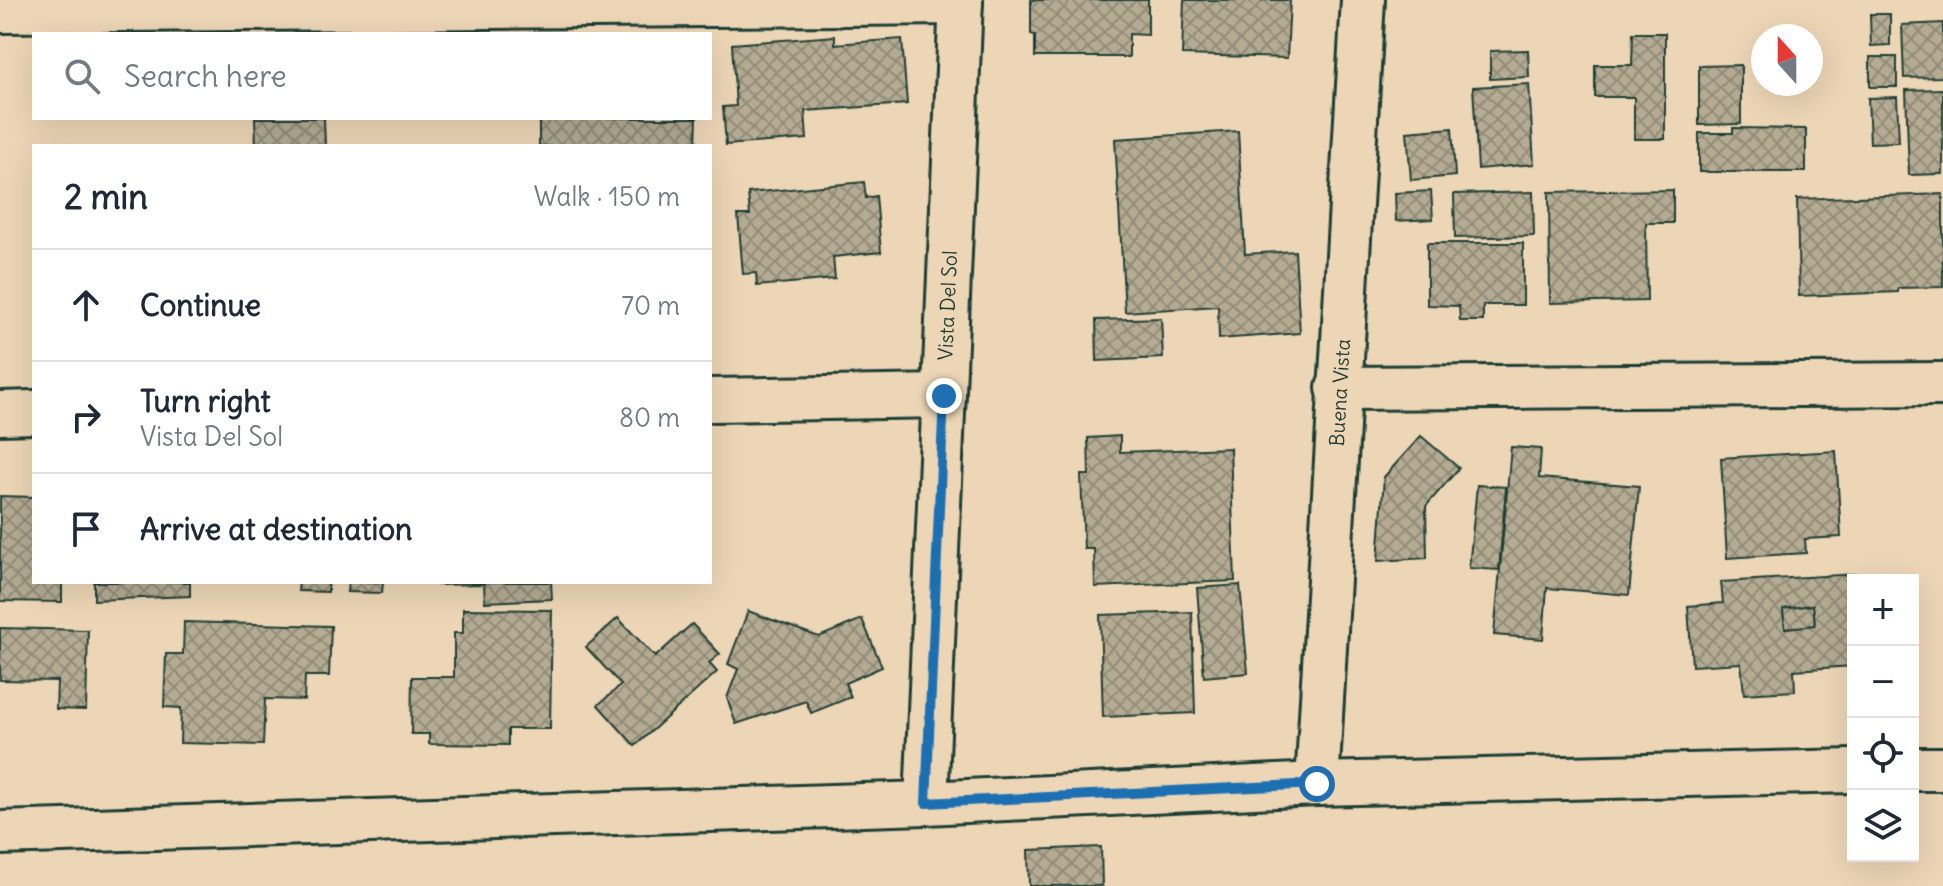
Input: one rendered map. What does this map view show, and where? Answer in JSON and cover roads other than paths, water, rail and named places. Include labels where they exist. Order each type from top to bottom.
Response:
[{"type":"street","name":"Buena Vista","points":[[1317,784],[1363,0]]},
{"type":"street","points":[[0,11],[961,1]]},
{"type":"street","name":"Vista Del Sol","points":[[926,803],[961,1]]},
{"type":"street","points":[[1338,388],[1943,384]]},
{"type":"street","points":[[712,400],[944,396]]},
{"type":"street","points":[[0,413],[32,412]]},
{"type":"street","points":[[1919,769],[1943,769]]},
{"type":"street","points":[[0,833],[926,803],[1317,784],[1847,771]]}]
